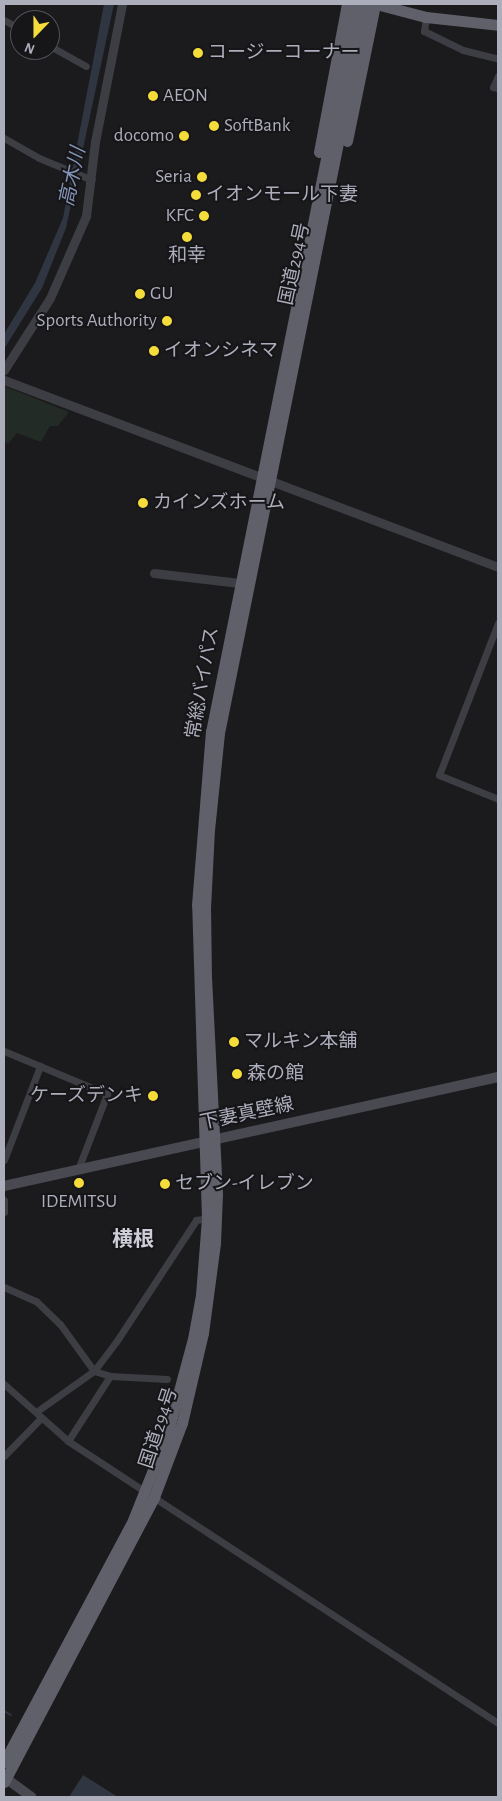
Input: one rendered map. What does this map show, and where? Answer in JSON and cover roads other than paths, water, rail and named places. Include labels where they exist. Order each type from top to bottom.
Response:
[{"type":"highway","points":[[313,240],[323,126],[347,4]]},
{"type":"highway","name":"国道294号","points":[[283,414],[313,240],[358,12],[366,4]]},
{"type":"highway","points":[[313,240],[347,140],[375,4],[426,17],[498,25]]},
{"type":"highway","name":"常総バイパス","points":[[210,1049],[206,978],[209,830],[226,688],[265,479],[313,240]]},
{"type":"highway","name":"常総バイパス","points":[[210,1140],[197,968],[200,830],[211,732],[239,583],[283,414]]},
{"type":"highway","name":"国道294号","points":[[4,1762],[119,1546],[149,1494],[184,1379],[201,1295],[207,1218],[210,1140],[210,1049]]},
{"type":"highway","name":"国道294号","points":[[4,1779],[149,1494],[182,1423],[205,1325],[215,1243],[210,1140]]},
{"type":"main road","name":"下妻真壁線","points":[[4,1186],[498,1078]]},
{"type":"main road","points":[[4,1779],[32,1797]]},
{"type":"street","points":[[4,370],[59,279],[86,216],[88,179],[122,4]]},
{"type":"street","points":[[426,17],[424,31],[474,54],[498,59]]},
{"type":"street","points":[[60,52],[86,66]]},
{"type":"street","points":[[498,76],[493,87],[498,88]]},
{"type":"street","points":[[4,138],[88,179]]},
{"type":"street","points":[[4,380],[498,567]]},
{"type":"street","points":[[154,573],[239,583]]},
{"type":"street","points":[[498,622],[439,775],[498,799]]},
{"type":"street","points":[[4,1051],[107,1094],[78,1169]]},
{"type":"street","points":[[4,1160],[40,1066]]},
{"type":"street","points":[[4,1200],[4,1212]]},
{"type":"street","points":[[4,1456],[38,1415],[94,1371],[116,1342],[196,1220],[207,1218]]},
{"type":"street","points":[[4,1287],[36,1301],[60,1324],[94,1371],[110,1376],[167,1379]]},
{"type":"street","points":[[68,1441],[110,1376]]},
{"type":"street","points":[[4,1384],[68,1441],[498,1723]]},
{"type":"water","name":"高木川","points":[[104,4],[114,4],[66,228],[42,288],[4,349],[4,334],[35,283],[63,218]]},
{"type":"water","points":[[83,1775],[110,1792],[118,1797],[69,1797]]},
{"type":"waterway","points":[[4,1711],[11,1715]]},
{"type":"place","name":"コージーコーナー","points":[[198,53]]},
{"type":"place","name":"AEON","points":[[153,96]]},
{"type":"place","name":"SoftBank","points":[[214,126]]},
{"type":"place","name":"docomo","points":[[184,136]]},
{"type":"place","name":"Seria","points":[[202,177]]},
{"type":"place","name":"イオンモール下妻","points":[[196,195]]},
{"type":"place","name":"KFC","points":[[204,216]]},
{"type":"place","name":"和幸","points":[[187,237]]},
{"type":"place","name":"GU","points":[[140,294]]},
{"type":"place","name":"Sports Authority","points":[[167,321]]},
{"type":"place","name":"イオンシネマ","points":[[154,351]]},
{"type":"place","name":"カインズホーム","points":[[143,503]]},
{"type":"place","name":"マルキン本舗","points":[[234,1042]]},
{"type":"place","name":"森の館","points":[[237,1074]]},
{"type":"place","name":"ケーズデンキ","points":[[153,1096]]},
{"type":"place","name":"IDEMITSU","points":[[79,1183]]},
{"type":"place","name":"セブン-イレブン","points":[[165,1184]]},
{"type":"district","name":"横根","points":[[133,1240]]}]
